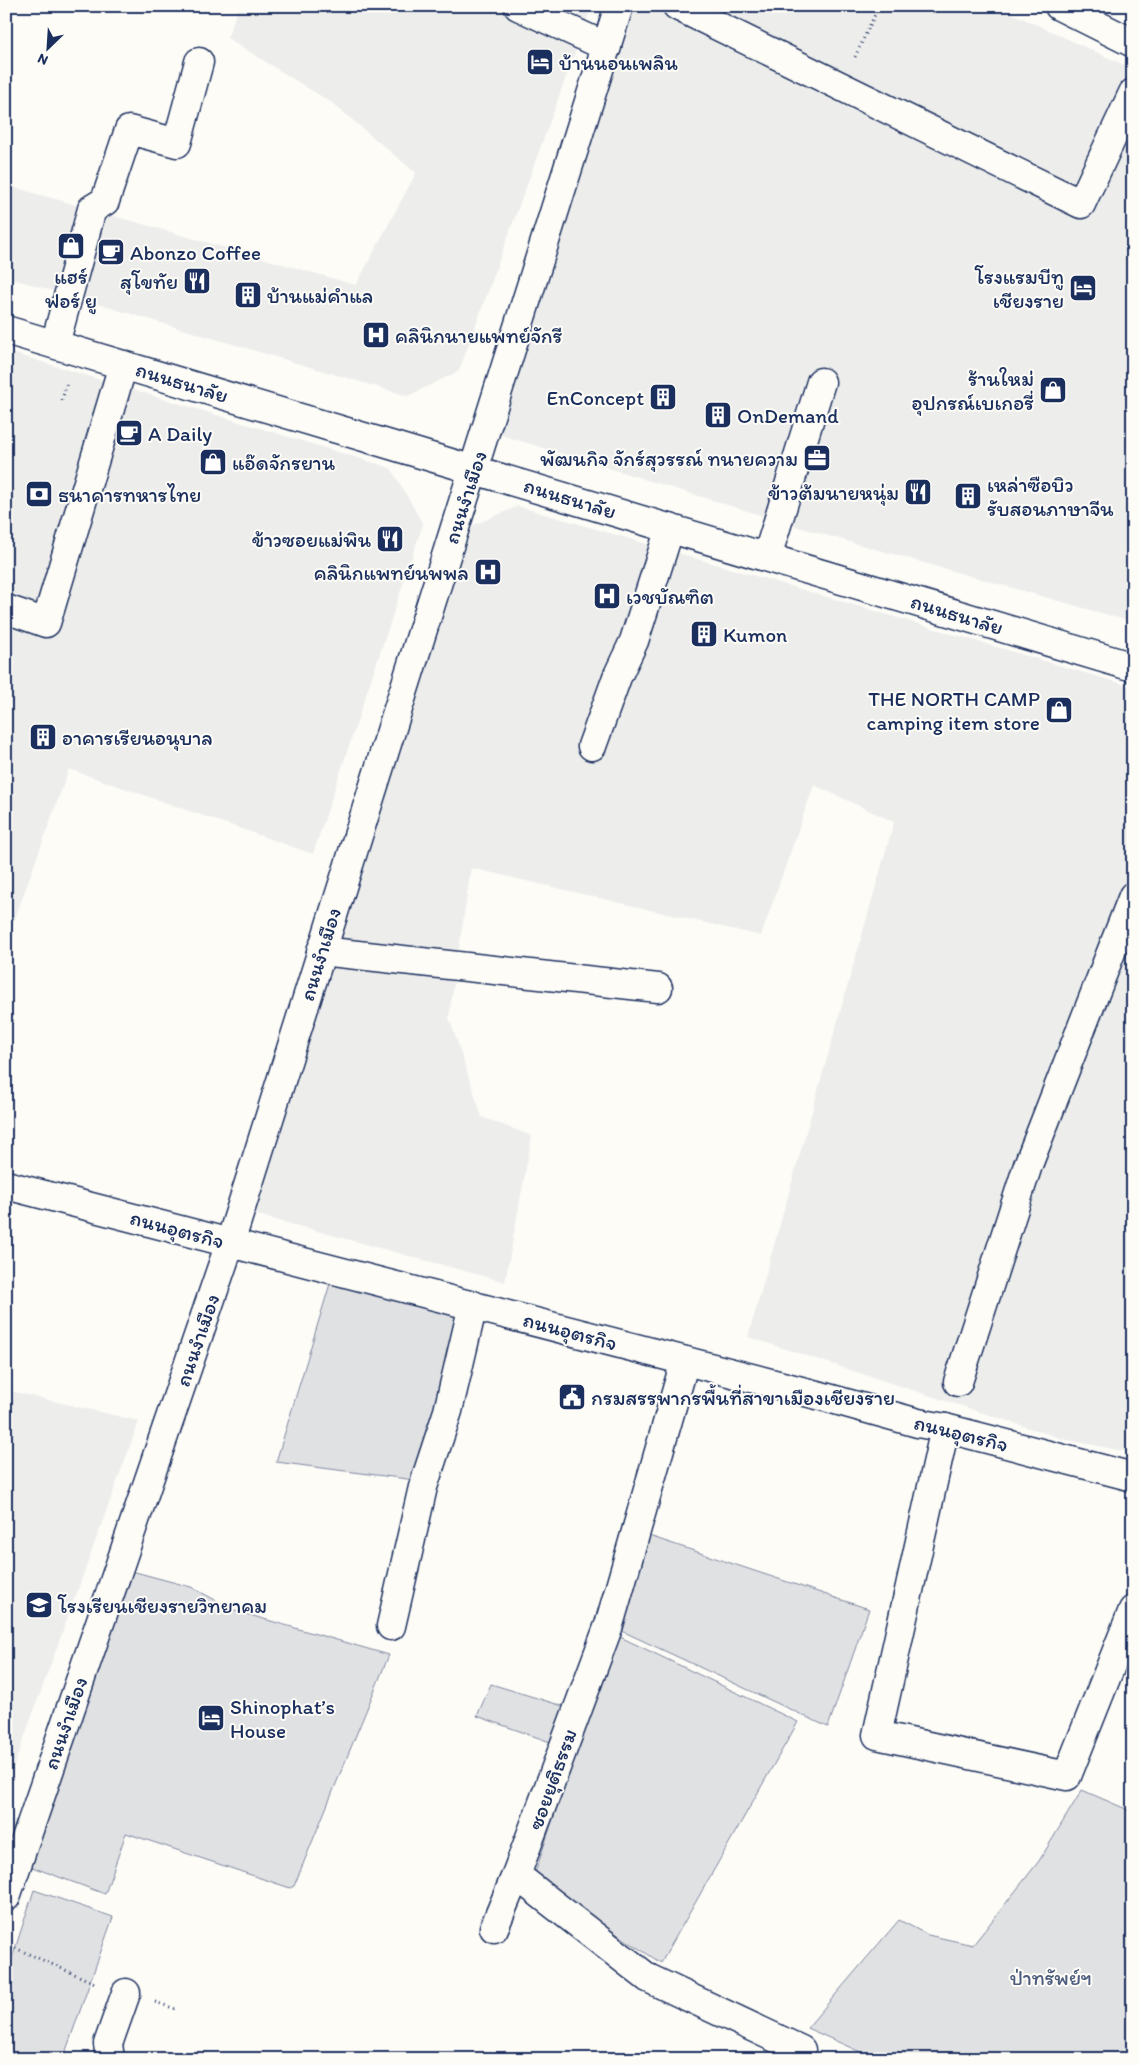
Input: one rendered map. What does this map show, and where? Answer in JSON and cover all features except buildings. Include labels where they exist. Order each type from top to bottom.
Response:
[{"type":"street","points":[[518,6],[607,47]]},
{"type":"street","name":"ถนนงำเมือง","points":[[6,1898],[230,1243],[619,6]]},
{"type":"street","points":[[677,6],[1081,204],[1133,93]]},
{"type":"street","points":[[1059,6],[1133,43]]},
{"type":"street","points":[[55,344],[92,208],[105,201],[129,130],[177,143],[199,62]]},
{"type":"street","name":"ถนนธนาลัย","points":[[6,330],[1133,667]]},
{"type":"street","points":[[6,609],[46,623],[123,364]]},
{"type":"street","points":[[767,557],[821,382]]},
{"type":"street","points":[[592,746],[634,641],[670,528]]},
{"type":"street","points":[[958,1382],[1028,1165],[1133,896]]},
{"type":"street","points":[[321,951],[658,988]]},
{"type":"street","name":"ถนนอุตรกิจ","points":[[6,1185],[822,1396],[918,1423],[945,1428],[1133,1477]]},
{"type":"street","points":[[391,1626],[423,1486],[448,1411],[473,1305]]},
{"type":"street","name":"ซอยยุติธรรม","points":[[494,1928],[516,1875],[609,1624],[685,1361]]},
{"type":"street","points":[[945,1428],[877,1735],[1066,1776],[1133,1610]]},
{"type":"street","points":[[516,1875],[648,1978],[801,2050]]},
{"type":"street","points":[[110,2059],[108,2044],[126,1993]]},
{"type":"path","points":[[841,87],[879,6]]},
{"type":"path","points":[[62,400],[68,379]]},
{"type":"path","points":[[6,1944],[93,1983]]},
{"type":"shaded area","points":[[239,6],[592,6],[459,371],[408,396],[6,277],[6,185],[356,285],[416,173],[332,103],[227,38]]},
{"type":"shaded area","points":[[633,6],[996,6],[1133,69],[1133,622],[815,532],[498,434]]},
{"type":"shaded area","points":[[6,351],[391,468],[423,524],[313,854],[69,769],[6,943]]},
{"type":"shaded area","points":[[518,506],[1133,687],[1133,1453],[1063,1439],[748,1337],[894,822],[814,785],[761,936],[471,868],[449,1017],[482,1117],[532,1136],[505,1282],[254,1214],[472,526]]},
{"type":"shaded area","name":"โรงเรียนเชียงรายวิทยาคม","points":[[6,1390],[139,1421],[6,1788]]},
{"type":"green space","points":[[332,1277],[463,1316],[415,1480],[276,1462]]},
{"type":"green space","points":[[637,1532],[869,1609],[828,1727],[609,1625]]},
{"type":"green space","points":[[124,1569],[191,1587],[236,1611],[389,1655],[294,1886],[290,1888],[126,1833],[105,1894],[32,1867]]},
{"type":"green space","points":[[614,1634],[798,1722],[661,1963],[533,1879]]},
{"type":"green space","points":[[491,1684],[566,1707],[553,1743],[477,1716]]},
{"type":"green space","name":"ป่าทรัพย์ฯ","points":[[1082,1790],[1133,1812],[1133,2059],[876,2059],[807,2028],[899,1920],[928,1935],[973,1945],[1039,1861]]},
{"type":"green space","points":[[34,1890],[113,1917],[63,2059],[6,2059],[6,1977]]},
{"type":"place","name":"บ้านนอนเพลิน","points":[[540,62]]},
{"type":"place","name":"แฮร์ ฟอร์ ยู","points":[[71,246]]},
{"type":"place","name":"Abonzo Coffee","points":[[111,252]]},
{"type":"place","name":"สุโขทัย","points":[[197,281]]},
{"type":"place","name":"โรงแรมบีทู เชียงราย","points":[[1083,288]]},
{"type":"place","name":"บ้านแม่คำแล","points":[[248,295]]},
{"type":"place","name":"คลินิกนายแพทย์จักรี","points":[[376,335]]},
{"type":"place","name":"ร้านใหม่ อุปกรณ์เบเกอรี่","points":[[1053,390]]},
{"type":"place","name":"EnConcept","points":[[663,397]]},
{"type":"place","name":"OnDemand","points":[[718,415]]},
{"type":"place","name":"A Daily","points":[[129,433]]},
{"type":"place","name":"พัฒนกิจ จักร์สุวรรณ์ ทนายความ","points":[[817,458]]},
{"type":"place","name":"แอ๊ดจักรยาน","points":[[213,462]]},
{"type":"place","name":"ข้าวต้มนายหนุ่ม","points":[[918,492]]},
{"type":"place","name":"ธนาคารทหารไทย","points":[[39,494]]},
{"type":"place","name":"เหล่าซือบิว รับสอนภาษาจีน","points":[[968,496]]},
{"type":"place","name":"ข้าวซอยแม่พิน","points":[[390,539]]},
{"type":"place","name":"คลินิกแพทย์นพพล","points":[[488,572]]},
{"type":"place","name":"เวชบัณฑิต","points":[[607,596]]},
{"type":"place","name":"Kumon","points":[[704,634]]},
{"type":"place","name":"THE NORTH CAMP camping item store","points":[[1059,710]]},
{"type":"place","name":"อาคารเรียนอนุบาล","points":[[43,737]]},
{"type":"place","name":"กรมสรรพากรพื้นที่สาขาเมืองเชียงราย","points":[[572,1397]]},
{"type":"place","name":"โรงเรียนเชียงรายวิทยาคม","points":[[39,1605]]},
{"type":"place","name":"Shinophat’s House","points":[[211,1718]]}]
